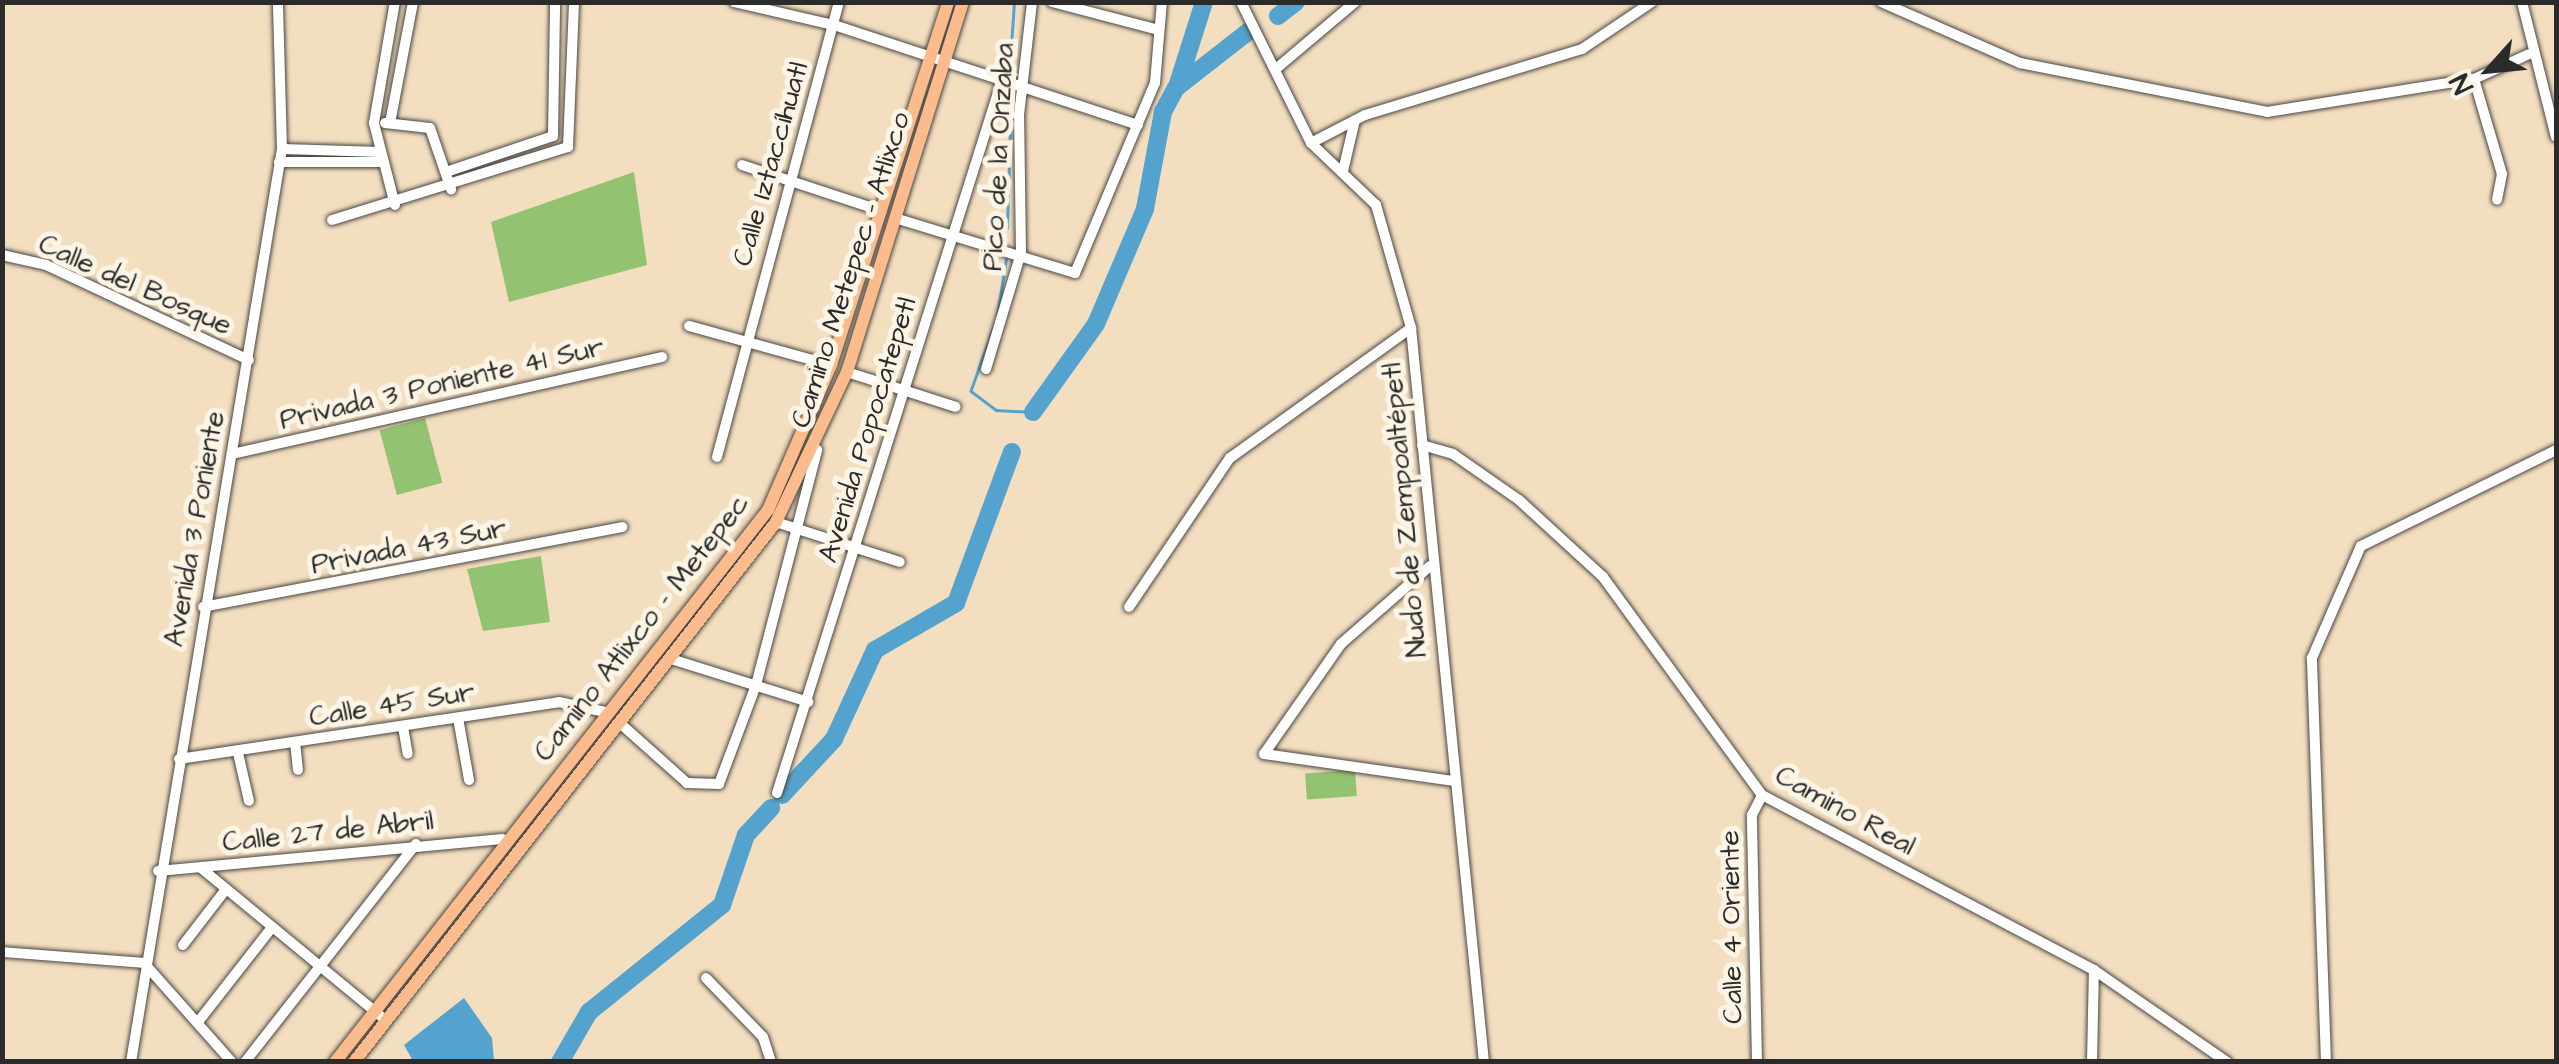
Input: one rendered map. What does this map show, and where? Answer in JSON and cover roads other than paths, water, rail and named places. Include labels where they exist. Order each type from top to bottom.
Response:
[{"type":"main road","name":"Camino Atlixco - Metepec","points":[[335,1062],[371,1009],[503,839],[610,713],[768,510],[830,365],[948,2]]},
{"type":"main road","name":"Camino Metepec - Atlixco","points":[[354,1062],[459,923],[625,727],[670,659],[776,522],[817,450],[847,372],[963,2]]},
{"type":"main road","points":[[446,912],[459,923]]},
{"type":"street","name":"Avenida 3 Poniente","points":[[131,1062],[158,871],[249,360],[282,149],[278,2]]},
{"type":"street","points":[[394,2],[374,124],[394,205]]},
{"type":"street","points":[[390,124],[413,2]]},
{"type":"street","points":[[446,172],[553,136],[554,2]]},
{"type":"street","points":[[332,220],[451,188],[568,147],[574,2]]},
{"type":"street","points":[[734,2],[834,25],[1138,125]]},
{"type":"street","name":"Calle Iztaccíhuatl","points":[[717,457],[839,2]]},
{"type":"street","name":"Pico de la Onzaba","points":[[986,369],[1021,253],[1022,89],[1032,2]]},
{"type":"street","points":[[1052,2],[1154,29]]},
{"type":"street","points":[[898,219],[1021,253],[1075,274],[1156,83],[1154,29],[1162,2]]},
{"type":"street","name":"Nudo de Zempoaltépetl","points":[[1241,2],[1277,68],[1311,144],[1376,205],[1411,328],[1430,566],[1484,1062]]},
{"type":"street","points":[[1277,68],[1355,2]]},
{"type":"street","points":[[1311,144],[1356,120],[1582,49],[1652,2]]},
{"type":"street","points":[[1882,2],[2020,63],[2267,112],[2474,79],[2530,54]]},
{"type":"street","points":[[2522,2],[2530,54],[2556,136]]},
{"type":"street","points":[[2474,79],[2502,174],[2498,200]]},
{"type":"street","name":"Avenida Popocatepetl","points":[[776,793],[808,702],[906,391],[950,236],[1002,80]]},
{"type":"street","points":[[1344,171],[1356,120]]},
{"type":"street","points":[[374,124],[430,128],[451,188]]},
{"type":"street","points":[[282,149],[382,158]]},
{"type":"street","points":[[279,162],[382,158]]},
{"type":"street","points":[[742,165],[882,210]]},
{"type":"street","name":"Calle del Bosque","points":[[2,256],[46,265],[249,360]]},
{"type":"street","points":[[689,326],[746,338],[830,365]]},
{"type":"street","points":[[1129,607],[1230,458],[1411,328]]},
{"type":"street","name":"Privada 3 Poniente 41 Sur","points":[[232,454],[662,357]]},
{"type":"street","points":[[847,372],[956,407]]},
{"type":"street","name":"Camino Real","points":[[1422,445],[1453,454],[1519,500],[1603,577],[1762,794],[2094,970],[2227,1062]]},
{"type":"street","points":[[625,727],[687,782],[711,790],[756,685],[800,528],[817,450]]},
{"type":"street","points":[[2326,1062],[2312,658],[2362,546],[2556,450]]},
{"type":"street","points":[[776,522],[900,562]]},
{"type":"street","name":"Privada 43 Sur","points":[[203,607],[622,527]]},
{"type":"street","points":[[1430,566],[1342,644],[1264,754],[1453,781]]},
{"type":"street","points":[[670,659],[808,702]]},
{"type":"street","name":"Calle 45 Sur","points":[[179,758],[238,753],[578,700],[610,713]]},
{"type":"street","points":[[458,718],[469,780]]},
{"type":"street","points":[[403,727],[408,754]]},
{"type":"street","points":[[295,742],[298,770]]},
{"type":"street","points":[[238,753],[250,801]]},
{"type":"street","name":"Calle 4 Oriente","points":[[1757,1062],[1752,815],[1762,794]]},
{"type":"street","name":"Calle 27 de Abril","points":[[158,871],[416,844],[503,839]]},
{"type":"street","points":[[245,1062],[416,844]]},
{"type":"street","points":[[201,868],[223,892],[384,1019]]},
{"type":"street","points":[[183,946],[223,892]]},
{"type":"street","points":[[198,1022],[270,930]]},
{"type":"street","points":[[2,952],[144,963],[232,1062]]},
{"type":"street","points":[[2092,1062],[2094,970]]},
{"type":"street","points":[[706,978],[763,1037],[771,1062]]},
{"type":"water","points":[[464,998],[492,1038],[494,1061],[413,1061],[404,1045]]},
{"type":"waterway","points":[[1010,61],[1014,2]]},
{"type":"waterway","points":[[1177,87],[1204,2]]},
{"type":"waterway","points":[[1278,16],[1296,2]]},
{"type":"waterway","points":[[1033,412],[1096,324],[1145,209],[1163,112],[1176,88],[1249,31]]},
{"type":"waterway","points":[[1007,228],[1011,93]]},
{"type":"waterway","points":[[997,316],[1006,259]]},
{"type":"waterway","points":[[995,324],[971,391],[996,410],[1033,412]]},
{"type":"waterway","points":[[782,795],[834,739],[875,650],[956,603],[1012,452]]},
{"type":"waterway","points":[[560,1062],[589,1012],[722,905],[746,835],[771,808]]}]
